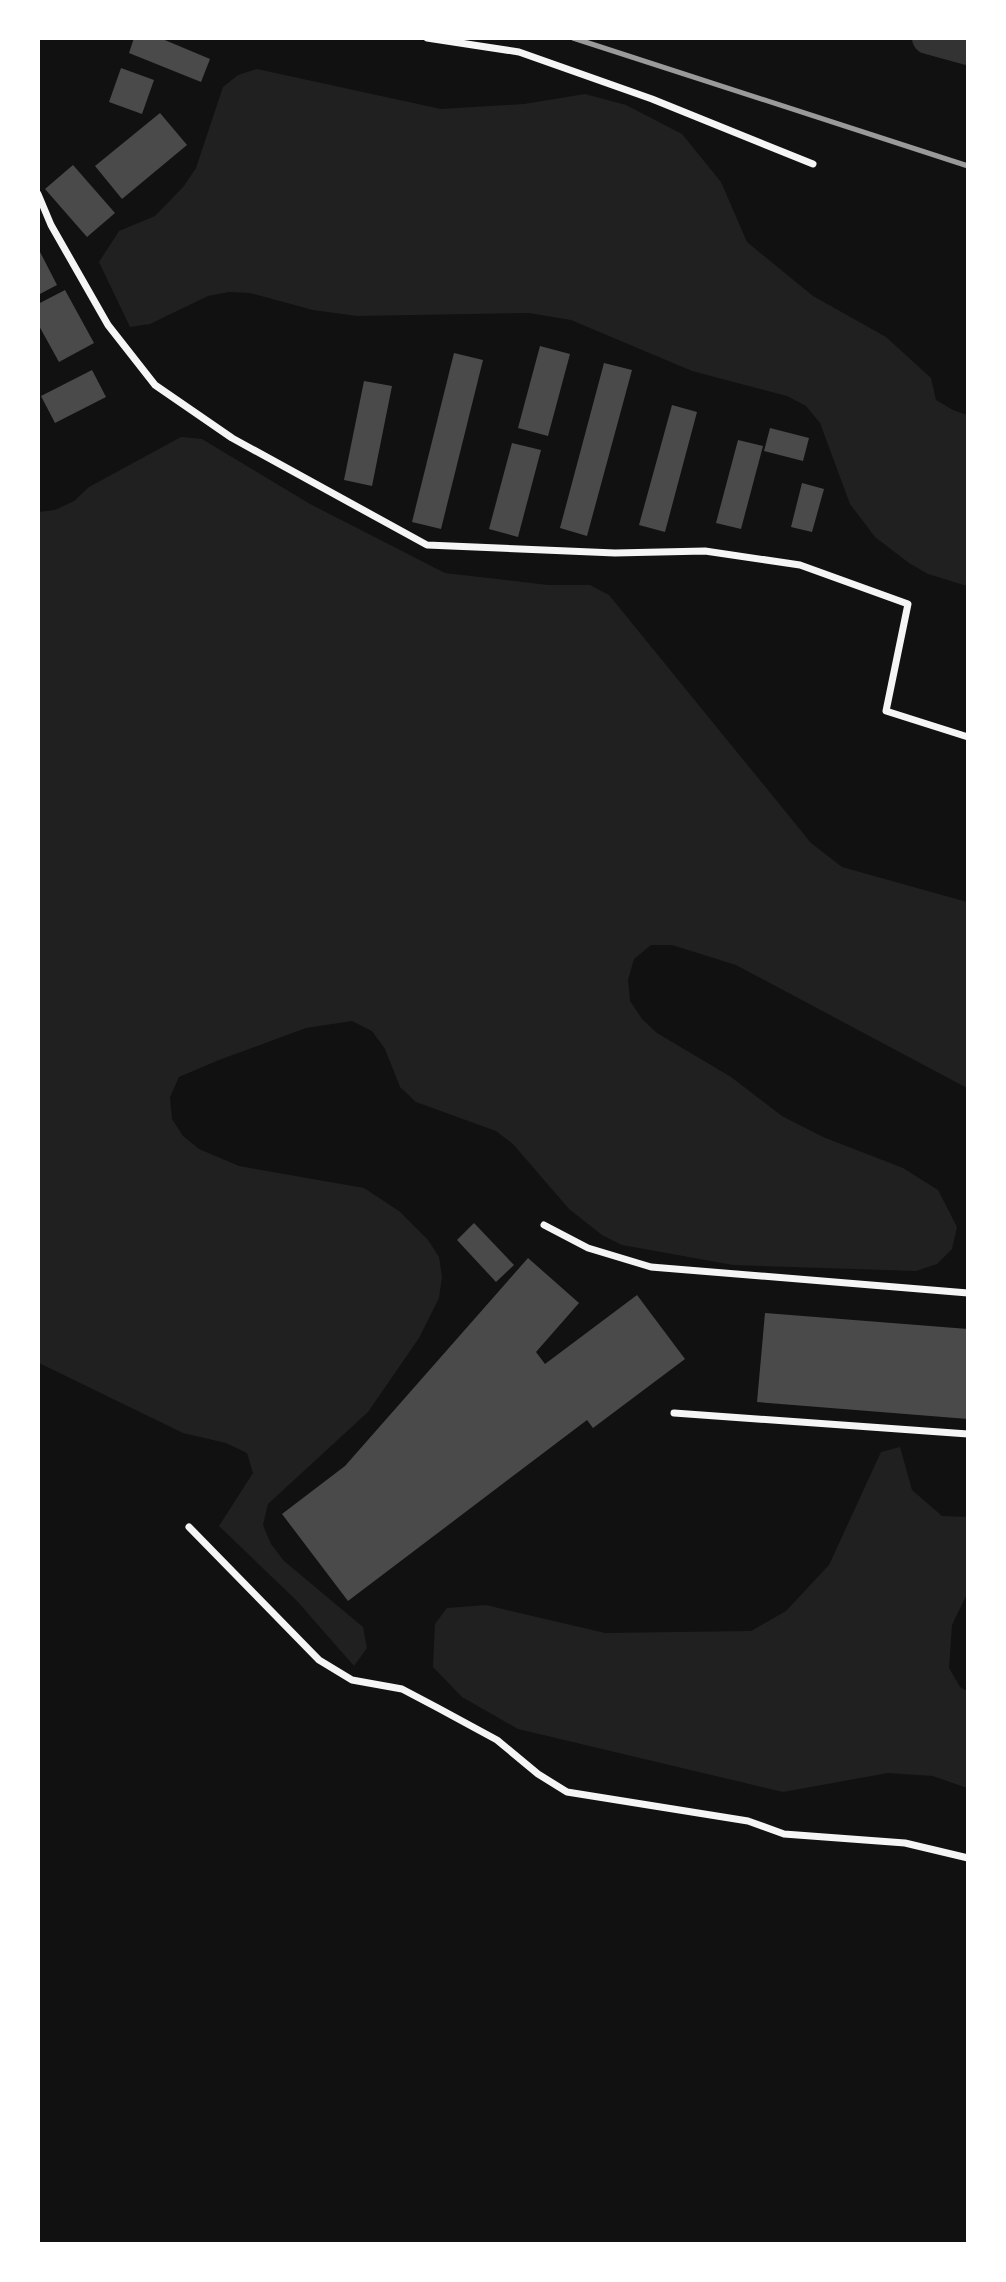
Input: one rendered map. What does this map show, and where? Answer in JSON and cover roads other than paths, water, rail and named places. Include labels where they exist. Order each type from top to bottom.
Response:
[{"type":"street","points":[[427,38],[519,52],[652,99],[813,164]]},
{"type":"street","points":[[38,194],[51,225],[108,325],[155,385],[232,438],[427,545],[615,554],[705,551],[800,565],[908,604],[886,711],[968,737]]},
{"type":"street","points":[[544,1225],[588,1248],[651,1267],[968,1293]]},
{"type":"street","points":[[674,1413],[968,1434]]},
{"type":"street","points":[[189,1527],[319,1660],[352,1680],[401,1689],[426,1702],[497,1741],[538,1774],[568,1792],[748,1821],[784,1834],[905,1843],[968,1858]]},
{"type":"waterway","points":[[928,38],[968,49]]},
{"type":"railway","points":[[573,38],[968,166]]}]
